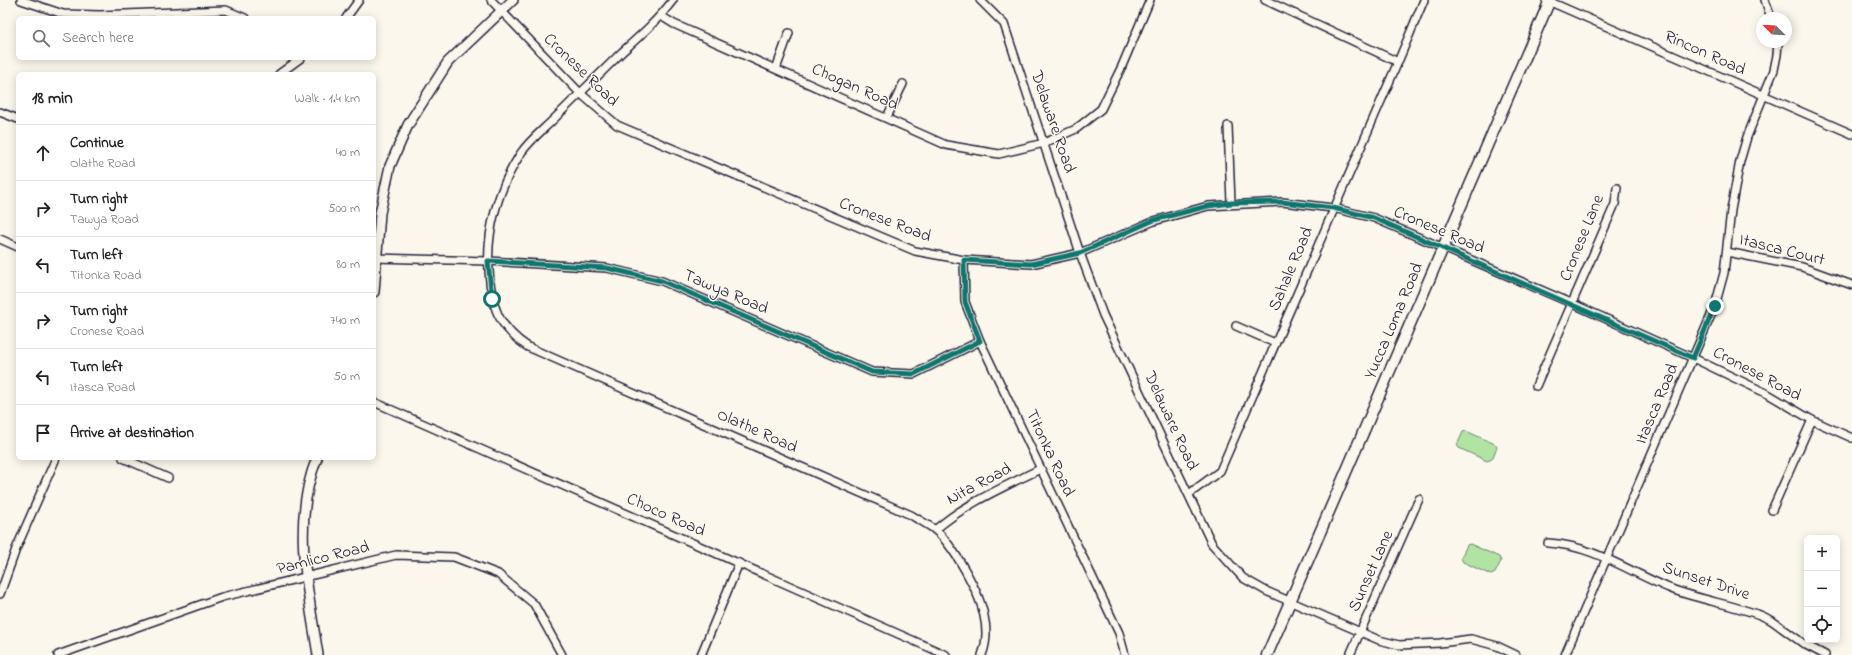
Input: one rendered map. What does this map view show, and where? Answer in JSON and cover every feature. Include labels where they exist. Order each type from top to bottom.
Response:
[{"type":"main road","name":"Yucca Loma Road","points":[[1267,655],[1443,248],[1548,0]]},
{"type":"street","points":[[21,0],[63,14],[100,15],[226,10],[240,16]]},
{"type":"street","points":[[347,16],[358,0]]},
{"type":"street","name":"Cronese Road","points":[[491,0],[580,93],[618,125],[915,251],[964,260],[1031,264],[1080,253],[1154,220],[1208,206],[1231,203],[1282,202],[1333,208],[1374,218],[1571,303],[1693,358],[1768,394],[1812,420],[1852,438]]},
{"type":"street","points":[[376,249],[380,212],[390,166],[408,125],[448,62],[513,0]]},
{"type":"street","name":"Olathe Road","points":[[672,0],[661,16],[580,93],[522,152],[498,199],[491,228],[488,261],[489,285],[495,312],[508,330],[528,347],[911,515],[935,530],[947,542],[960,563],[972,585],[984,615],[987,633],[982,655]]},
{"type":"street","name":"Delaware Road","points":[[980,0],[1004,24],[1080,253],[1104,315],[1212,544],[1243,578],[1290,602],[1379,640],[1399,645],[1440,643],[1471,639],[1497,646],[1516,655]]},
{"type":"street","name":"Chogan Road","points":[[661,16],[674,24],[887,117],[946,145],[999,154],[1044,143],[1076,129],[1101,109],[1122,66],[1150,0]]},
{"type":"street","points":[[1265,0],[1398,62]]},
{"type":"street","name":"Sahale Road","points":[[1189,494],[1220,471],[1424,0]]},
{"type":"street","name":"Rincon Road","points":[[1548,0],[1852,134]]},
{"type":"street","points":[[1765,0],[1769,12]]},
{"type":"street","points":[[776,69],[789,33]]},
{"type":"street","name":"Itasca Road","points":[[1565,655],[1715,306],[1727,252],[1731,210],[1740,161],[1747,137],[1774,70],[1778,55],[1778,48]]},
{"type":"street","points":[[281,72],[295,60]]},
{"type":"street","points":[[887,117],[903,84]]},
{"type":"street","points":[[0,112],[16,118]]},
{"type":"street","points":[[1228,126],[1231,203]]},
{"type":"street","name":"Cronese Lane","points":[[1536,386],[1615,204],[1617,188]]},
{"type":"street","points":[[0,239],[16,246]]},
{"type":"street","name":"Itasca Court","points":[[1727,252],[1802,267],[1852,285]]},
{"type":"street","name":"Tawya Road","points":[[376,258],[488,261],[607,268],[662,281],[872,372],[914,374],[980,341]]},
{"type":"street","name":"Titonka Road","points":[[964,260],[965,302],[980,341],[1119,633],[1125,655]]},
{"type":"street","points":[[1236,326],[1275,343]]},
{"type":"street","name":"Choco Road","points":[[376,403],[946,655]]},
{"type":"street","points":[[1772,510],[1812,420]]},
{"type":"street","points":[[0,594],[16,549],[55,460]]},
{"type":"street","points":[[128,460],[168,478]]},
{"type":"street","points":[[315,460],[306,488],[302,541],[318,655]]},
{"type":"street","name":"Nita Road","points":[[935,530],[965,506],[1040,469]]},
{"type":"street","name":"Sunset Lane","points":[[1350,655],[1419,499]]},
{"type":"street","name":"Sunset Drive","points":[[1548,543],[1563,544],[1607,558],[1674,590],[1760,615],[1771,620],[1804,644],[1825,655]]},
{"type":"street","name":"Pamlico Road","points":[[58,655],[222,597],[396,555],[454,557],[498,574],[534,604],[562,655]]},
{"type":"street","points":[[701,655],[739,563]]},
{"type":"green space","points":[[1466,431],[1495,444],[1497,447],[1492,459],[1487,461],[1459,448],[1457,445],[1463,432]]},
{"type":"green space","points":[[1470,544],[1499,557],[1501,561],[1495,573],[1491,575],[1463,562],[1461,558],[1467,545]]},
{"type":"route","points":[[492,299],[489,285],[488,261],[607,268],[662,281],[872,372],[914,374],[980,341],[965,302],[964,260],[1031,264],[1080,253],[1154,220],[1208,206],[1231,203],[1282,202],[1333,208],[1374,218],[1571,303],[1693,358],[1715,306]]}]
